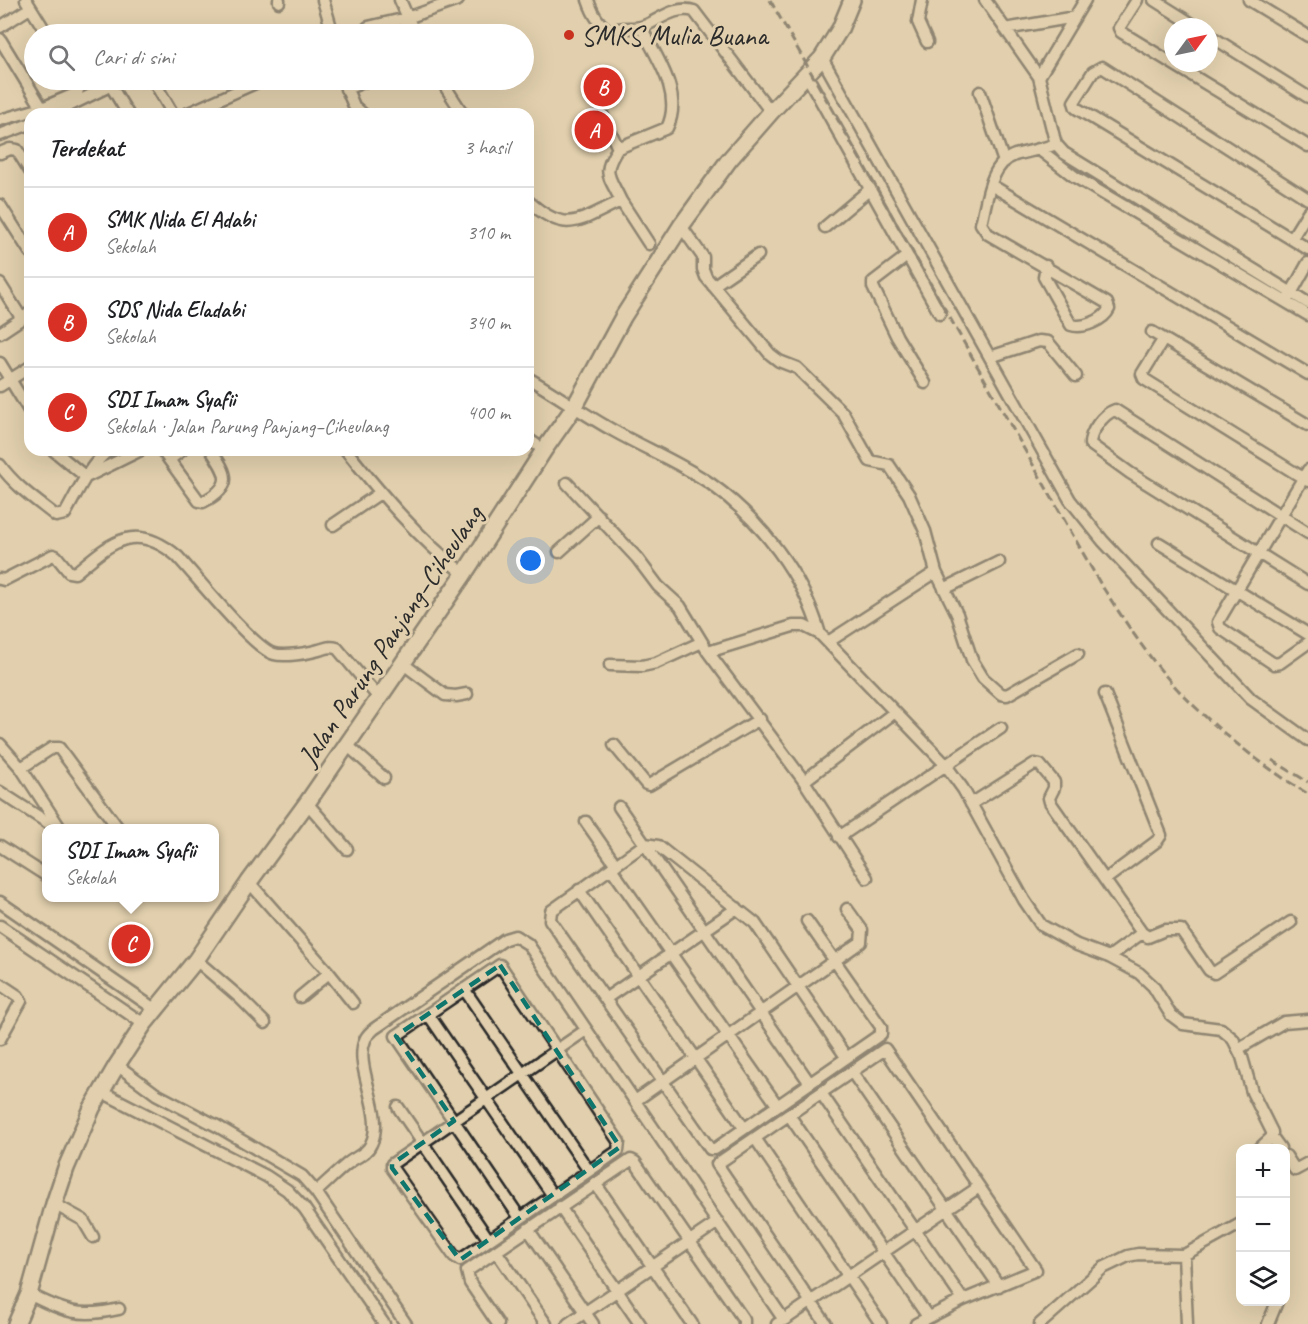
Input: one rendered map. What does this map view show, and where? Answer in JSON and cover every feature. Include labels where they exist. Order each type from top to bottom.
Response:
[{"type":"street","points":[[323,0],[330,24]]},
{"type":"street","points":[[400,0],[410,24]]},
{"type":"street","points":[[381,24],[407,18],[458,0]]},
{"type":"street","points":[[588,0],[592,12],[605,28],[611,31],[621,27],[641,27],[675,11],[688,9],[694,11],[771,112]]},
{"type":"street","points":[[669,0],[675,11]]},
{"type":"street","name":"Jalan Parung Panjang–Ciheulang","points":[[16,1324],[29,1294],[66,1168],[92,1108],[117,1065],[144,1024],[196,960],[464,574],[575,406],[623,317],[681,226],[729,160],[822,58],[840,29],[852,0]]},
{"type":"street","points":[[922,0],[918,22],[927,42]]},
{"type":"street","points":[[985,0],[1039,77],[1056,144],[1073,160],[1288,297],[1308,315]]},
{"type":"street","points":[[1039,77],[1085,0]]},
{"type":"street","points":[[1137,0],[1119,28],[1121,32],[1308,146]]},
{"type":"street","points":[[1154,0],[1183,18]]},
{"type":"street","points":[[1249,0],[1308,36]]},
{"type":"street","points":[[0,27],[28,4],[41,24]]},
{"type":"street","points":[[1005,29],[1075,16]]},
{"type":"street","points":[[641,27],[668,79],[672,94],[671,120],[667,128],[618,148],[608,163],[607,169],[621,201],[649,244]]},
{"type":"street","points":[[0,39],[24,78]]},
{"type":"street","points":[[1218,40],[1308,97]]},
{"type":"street","points":[[822,58],[1070,500],[1102,541],[1251,699],[1308,740]]},
{"type":"street","points":[[1308,199],[1102,67],[1093,72],[1074,102],[1076,108],[1308,249]]},
{"type":"street","points":[[806,74],[940,314]]},
{"type":"street","points":[[31,90],[42,108],[77,93],[78,90]]},
{"type":"street","points":[[65,108],[103,90]]},
{"type":"street","points":[[113,90],[124,108]]},
{"type":"street","points":[[159,90],[169,108]]},
{"type":"street","points":[[199,108],[240,90]]},
{"type":"street","points":[[347,90],[356,108]]},
{"type":"street","points":[[447,90],[459,108]]},
{"type":"street","points":[[980,92],[1004,162]]},
{"type":"street","points":[[601,112],[618,148]]},
{"type":"street","points":[[0,120],[24,113]]},
{"type":"street","points":[[0,135],[24,126]]},
{"type":"street","points":[[1046,266],[1044,276],[1071,325],[1078,327],[1103,318],[1107,314],[1109,309],[1107,303],[1046,266],[984,230],[981,224],[995,172],[1004,162],[1014,156],[1056,144]]},
{"type":"street","points":[[0,153],[10,149],[17,150],[24,161]]},
{"type":"street","points":[[1040,150],[1075,177],[1288,297],[1308,303]]},
{"type":"street","points":[[991,185],[1308,374]]},
{"type":"street","points":[[825,227],[869,190]]},
{"type":"street","points":[[534,205],[554,220],[567,223],[575,222],[621,201]]},
{"type":"street","points":[[0,205],[24,243]]},
{"type":"street","points":[[1292,238],[1308,212]]},
{"type":"street","points":[[681,226],[703,256],[704,273],[713,286],[774,358],[797,368],[843,413],[870,461],[885,464],[891,468],[909,495],[921,521],[936,572],[957,614],[972,660],[983,678],[1001,694],[1006,695],[1078,654]]},
{"type":"street","points":[[713,286],[758,255]]},
{"type":"street","points":[[906,256],[873,282],[873,287],[897,337],[925,383]]},
{"type":"street","points":[[1288,297],[1308,263]]},
{"type":"street","points":[[0,284],[24,314]]},
{"type":"street","points":[[0,333],[24,317]]},
{"type":"street","points":[[1152,332],[1306,420]]},
{"type":"street","points":[[1163,340],[1142,374],[1144,379],[1306,476],[1236,589],[1218,622],[1220,628],[1274,664],[1280,663],[1308,643]]},
{"type":"street","points":[[990,357],[1039,341],[1048,342],[1077,376]]},
{"type":"street","points":[[0,363],[24,402]]},
{"type":"street","points":[[0,386],[24,371]]},
{"type":"street","points":[[534,382],[614,431],[711,484],[747,516],[791,570],[824,638]]},
{"type":"street","points":[[1308,533],[1115,410],[1110,411],[1089,440],[1090,444],[1100,453],[1308,584]]},
{"type":"street","points":[[534,443],[544,450]]},
{"type":"street","points":[[60,456],[86,477]]},
{"type":"street","points":[[0,465],[16,483],[56,516],[65,514],[101,456]]},
{"type":"street","points":[[106,456],[110,465]]},
{"type":"street","points":[[86,477],[129,456]]},
{"type":"street","points":[[166,456],[199,501],[211,496],[225,482],[226,475],[215,456]]},
{"type":"street","points":[[169,460],[174,456]]},
{"type":"street","points":[[351,456],[380,493],[440,555],[464,574]]},
{"type":"street","points":[[567,483],[680,606],[708,652],[804,781],[867,878]]},
{"type":"street","points":[[333,525],[380,493]]},
{"type":"street","points":[[559,552],[599,516]]},
{"type":"street","points":[[0,579],[53,555],[69,572],[75,573],[112,543],[130,538],[145,539],[164,545],[177,556],[252,641],[272,654],[287,656],[318,651],[329,646],[337,648],[379,698]]},
{"type":"street","points":[[1159,543],[1308,634]]},
{"type":"street","points":[[944,589],[999,562]]},
{"type":"street","points":[[824,638],[936,572]]},
{"type":"street","points":[[708,652],[793,626],[804,627],[824,638],[945,764],[963,789],[1024,900],[1041,925],[1077,945],[1109,957],[1139,973],[1148,980],[1177,1021],[1183,1024],[1221,1029],[1233,1039],[1252,1092],[1277,1144]]},
{"type":"street","points":[[610,665],[632,667],[649,664],[702,642]]},
{"type":"street","points":[[402,663],[446,694],[456,696],[466,694]]},
{"type":"street","points":[[1105,694],[1161,835],[1157,841],[1106,879]]},
{"type":"street","points":[[804,781],[895,712]]},
{"type":"street","points":[[614,745],[645,784],[649,785],[760,719]]},
{"type":"street","points":[[839,837],[1001,728]]},
{"type":"street","points":[[0,745],[21,768],[56,824]]},
{"type":"street","points":[[346,745],[384,778]]},
{"type":"street","points":[[21,768],[52,748],[59,748],[115,824]]},
{"type":"street","points":[[971,804],[1034,764],[1040,765],[1054,783],[1054,788],[1048,798],[1050,802],[1142,933],[1148,937],[1165,930],[1181,930],[1209,970],[1214,973],[1291,922]]},
{"type":"street","points":[[0,792],[52,824]]},
{"type":"street","points":[[307,802],[346,849]]},
{"type":"street","points":[[619,807],[809,1082]]},
{"type":"street","points":[[586,822],[671,953],[777,1105]]},
{"type":"street","points":[[807,921],[881,1028],[881,1034],[715,1149],[710,1149],[550,920],[551,911],[645,844],[658,846],[755,923],[846,1057]]},
{"type":"street","points":[[0,846],[42,873]]},
{"type":"street","points":[[249,882],[330,973],[353,1003]]},
{"type":"street","points":[[579,890],[744,1128]]},
{"type":"street","points":[[0,902],[156,1010]]},
{"type":"street","points":[[605,999],[737,908]]},
{"type":"street","points":[[635,1101],[861,942],[862,930],[847,909]]},
{"type":"street","points":[[0,926],[144,1024]]},
{"type":"street","points":[[1109,957],[1142,933]]},
{"type":"street","points":[[316,1192],[348,1163],[368,1150],[373,1142],[374,1110],[366,1077],[363,1053],[365,1039],[374,1029],[505,939],[515,936],[528,944],[718,1222],[780,1322],[979,1186]]},
{"type":"street","points":[[196,960],[265,1023]]},
{"type":"street","points":[[520,1218],[454,1121],[396,1036],[500,965],[558,1050],[619,1142],[618,1150],[460,1260],[456,1258],[392,1168],[392,1164],[454,1121],[487,1099],[522,1074],[558,1050],[586,1030]]},
{"type":"street","points":[[300,997],[330,973]]},
{"type":"street","points":[[0,984],[18,996],[21,1001],[0,1039]]},
{"type":"street","points":[[464,989],[589,1171]]},
{"type":"street","points":[[428,1014],[553,1196]]},
{"type":"street","points":[[1238,1049],[1284,1022],[1308,1020]]},
{"type":"street","points":[[826,1324],[717,1164],[885,1049],[1036,1270],[963,1300],[916,1324]]},
{"type":"street","points":[[117,1065],[156,1094],[217,1126],[302,1176],[316,1192],[406,1324]]},
{"type":"street","points":[[852,1072],[999,1286]]},
{"type":"street","points":[[102,1092],[266,1176],[287,1190],[304,1208],[384,1324]]},
{"type":"street","points":[[821,1093],[963,1300]]},
{"type":"street","points":[[398,1107],[489,1240]]},
{"type":"street","points":[[789,1115],[928,1317]]},
{"type":"street","points":[[1265,1144],[1272,1137]]},
{"type":"street","points":[[755,1138],[881,1324]]},
{"type":"street","points":[[498,1324],[470,1283],[467,1270],[629,1161],[635,1162],[744,1320],[744,1324]]},
{"type":"street","points":[[1290,1162],[1295,1170],[1308,1163]]},
{"type":"street","points":[[595,1183],[692,1324]]},
{"type":"street","points":[[54,1204],[83,1220],[93,1237]]},
{"type":"street","points":[[560,1207],[640,1324]]},
{"type":"street","points":[[568,1324],[718,1222]]},
{"type":"street","points":[[1040,1324],[1103,1268],[1119,1260],[1138,1254],[1184,1255],[1236,1227]]},
{"type":"street","points":[[528,1229],[593,1324]]},
{"type":"street","points":[[496,1251],[546,1324]]},
{"type":"street","points":[[1184,1255],[1187,1324]]},
{"type":"street","points":[[29,1294],[58,1309],[71,1312],[94,1313],[119,1309]]},
{"type":"street","points":[[1268,1324],[1275,1306]]},
{"type":"highlighted area","points":[[500,965],[620,1147],[460,1260],[392,1168],[392,1164],[454,1121],[396,1036]]},
{"type":"railway","points":[[770,0],[1100,583],[1130,628],[1161,671],[1199,711],[1275,773],[1308,794]]},
{"type":"railway","points":[[1272,760],[1308,782]]},
{"type":"place","name":"SMKS Mulia Buana","points":[[569,35]]},
{"type":"place","name":"SDS Nida Eladabi","points":[[603,87]]},
{"type":"place","name":"SMK Nida El Adabi","points":[[594,130]]},
{"type":"place","name":"SDI Imam Syafii","points":[[131,944]]}]
